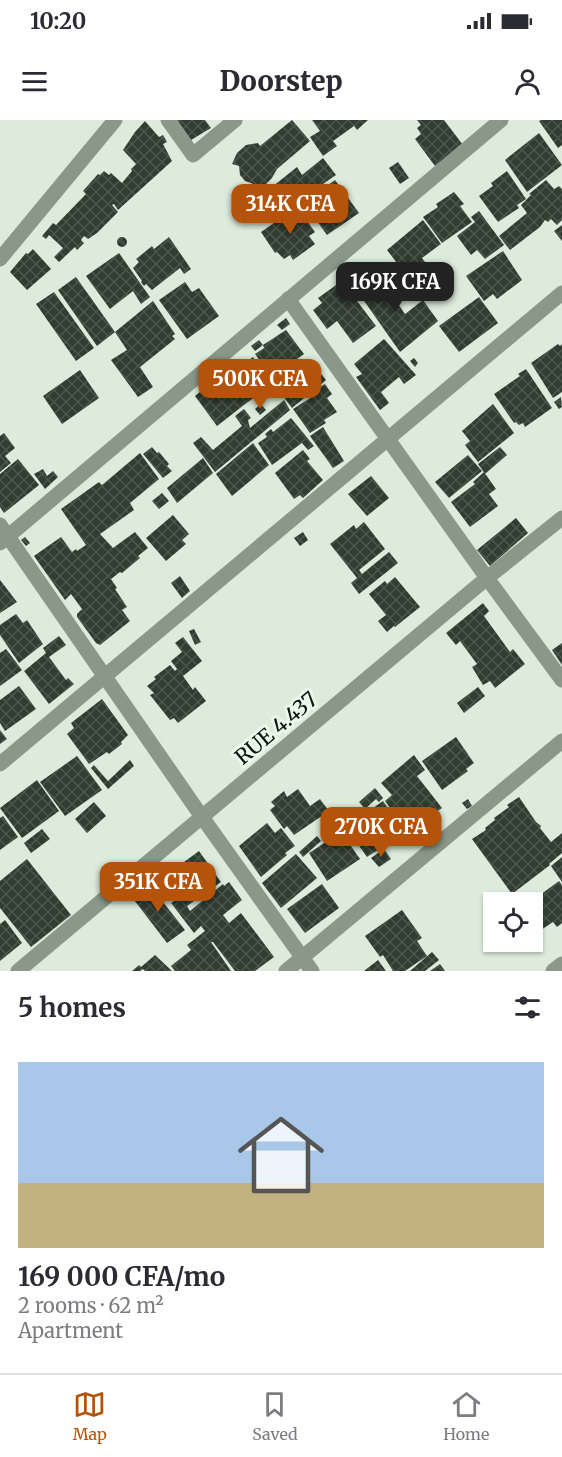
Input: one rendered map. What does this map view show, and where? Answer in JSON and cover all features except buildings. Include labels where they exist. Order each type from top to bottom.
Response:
[{"type":"street","points":[[0,259],[115,120]]},
{"type":"street","points":[[168,120],[193,155],[235,120]]},
{"type":"street","points":[[312,971],[202,817],[106,676],[3,535],[501,120]]},
{"type":"street","points":[[0,764],[562,293]]},
{"type":"street","points":[[288,299],[562,680]]},
{"type":"street","name":"RUE 4.437","points":[[18,971],[487,578],[562,518]]},
{"type":"street","points":[[286,971],[562,741]]},
{"type":"street","points":[[554,971],[562,964]]}]
